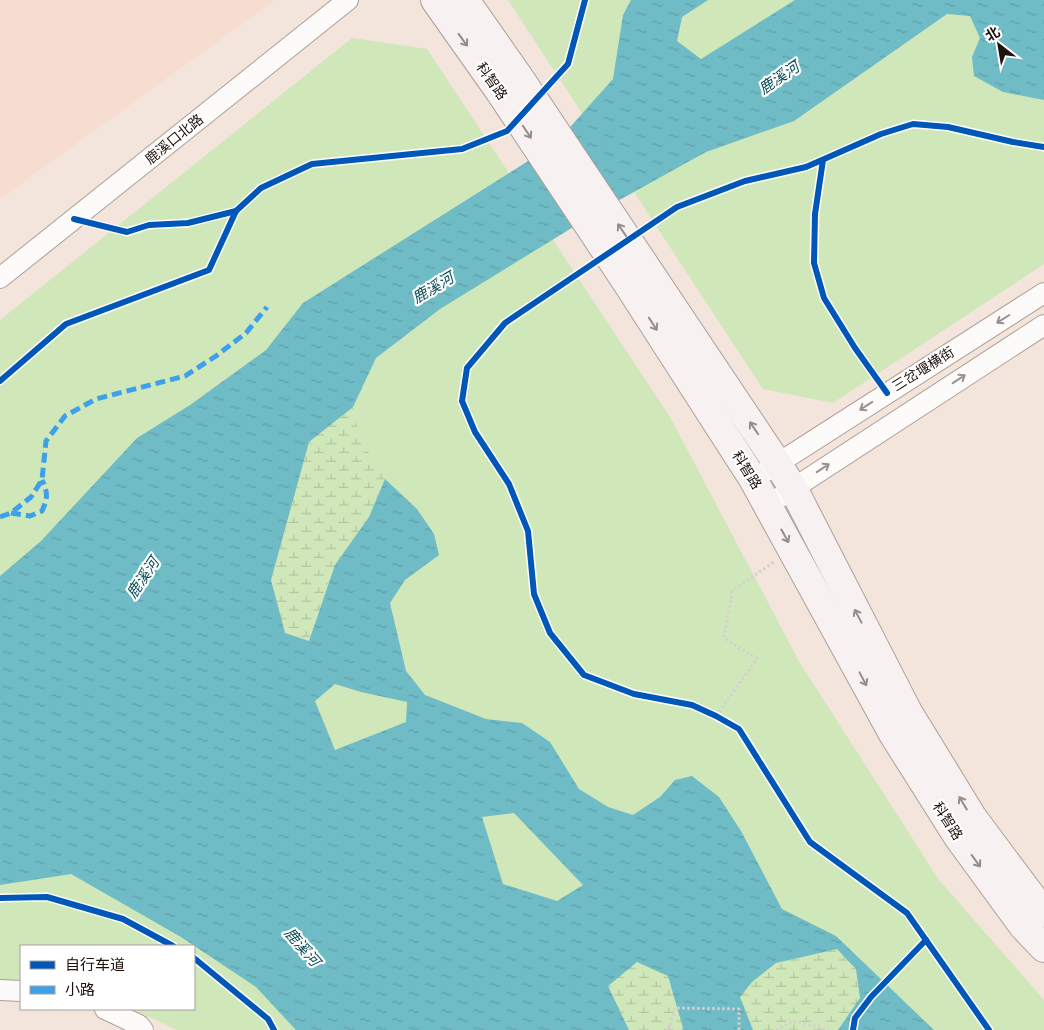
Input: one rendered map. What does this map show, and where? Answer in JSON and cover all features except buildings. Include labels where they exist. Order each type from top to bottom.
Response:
[{"type":"main road","name":"科智路","points":[[435,0],[510,84]]},
{"type":"main road","name":"科智路","points":[[465,0],[510,84],[638,276],[777,463],[793,488],[846,594],[913,720],[973,818],[1044,912]]},
{"type":"main road","name":"科智路","points":[[638,276],[768,505],[893,734],[958,837],[1023,926],[1044,948]]},
{"type":"street","name":"鹿溪口北路","points":[[0,278],[348,0]]},
{"type":"street","name":"三岔堰横街","points":[[753,480],[1044,293]]},
{"type":"street","name":"三岔堰横街","points":[[768,505],[1044,325]]},
{"type":"street","points":[[0,990],[20,991]]},
{"type":"street","points":[[107,1010],[139,1025],[143,1030]]},
{"type":"path","points":[[716,716],[757,659],[724,638],[732,591],[792,549]]},
{"type":"path","points":[[708,712],[724,720]]},
{"type":"path","points":[[669,1030],[675,1008],[739,1009],[739,1030]]},
{"type":"path","points":[[776,1030],[792,1021],[830,1030]]},
{"type":"shaded area","points":[[0,0],[275,0],[0,199]]},
{"type":"green space","points":[[508,0],[1044,0],[1044,264],[833,403],[763,389]]},
{"type":"green space","points":[[352,38],[427,49],[670,417],[800,663],[939,880],[1044,1000],[1044,1030],[177,1030],[134,1010],[195,1010],[195,945],[20,945],[20,985],[0,983],[0,320]]},
{"type":"green space","points":[[353,407],[359,437],[385,479],[369,517],[335,565],[309,641],[285,634],[271,580],[309,442]]},
{"type":"green space","points":[[837,949],[856,969],[860,998],[838,1030],[753,1030],[740,997],[752,982],[776,963]]},
{"type":"green space","points":[[637,961],[668,976],[682,1030],[629,1030],[608,986]]},
{"type":"water","name":"鹿溪河","points":[[631,0],[708,0],[682,17],[677,41],[701,59],[795,0],[1044,0],[1044,100],[1003,92],[974,76],[972,57],[980,38],[970,16],[947,14],[794,121],[706,152],[596,213],[440,309],[376,358],[353,407],[309,442],[271,580],[285,633],[309,641],[335,565],[369,517],[385,479],[417,509],[434,534],[439,555],[405,580],[390,603],[406,671],[425,695],[486,719],[522,723],[550,742],[579,789],[608,807],[633,815],[660,797],[675,780],[692,776],[719,797],[741,831],[782,909],[836,936],[934,1030],[838,1030],[860,998],[856,969],[837,949],[776,963],[752,982],[740,997],[753,1030],[682,1030],[668,976],[637,962],[608,986],[629,1030],[296,1030],[256,987],[195,945],[71,874],[0,885],[0,576],[41,541],[137,438],[190,405],[266,350],[303,303],[555,144],[613,79],[623,15]],"holes":[[[335,684],[407,702],[406,722],[335,750],[315,701]],[[514,813],[583,885],[557,901],[503,884],[482,817]]]},
{"type":"marked path","points":[[0,517],[11,513],[31,497],[42,480],[46,441],[65,416],[96,399],[185,376],[216,356],[246,333],[267,307]]},
{"type":"marked path","points":[[11,513],[30,516],[42,511],[46,496],[42,480]]},
{"type":"cycle path","points":[[74,219],[127,232],[149,225],[188,223],[236,211],[261,188],[312,164],[462,149],[507,131],[568,64],[585,0]]},
{"type":"cycle path","points":[[989,1030],[907,913],[810,842],[739,729],[692,705],[634,694],[584,675],[550,633],[534,594],[528,531],[509,484],[475,432],[462,401],[467,368],[505,323],[677,207],[745,181],[806,167],[881,134],[913,124],[948,127],[1044,147]]},
{"type":"cycle path","points":[[823,160],[815,214],[814,263],[824,298],[855,348],[887,393]]},
{"type":"cycle path","points":[[0,381],[66,324],[209,270],[236,211]]},
{"type":"cycle path","points":[[0,898],[47,897],[123,919],[171,945]]},
{"type":"cycle path","points":[[853,1030],[855,1018],[871,997],[926,940]]},
{"type":"cycle path","points":[[195,959],[268,1019],[274,1030]]}]
